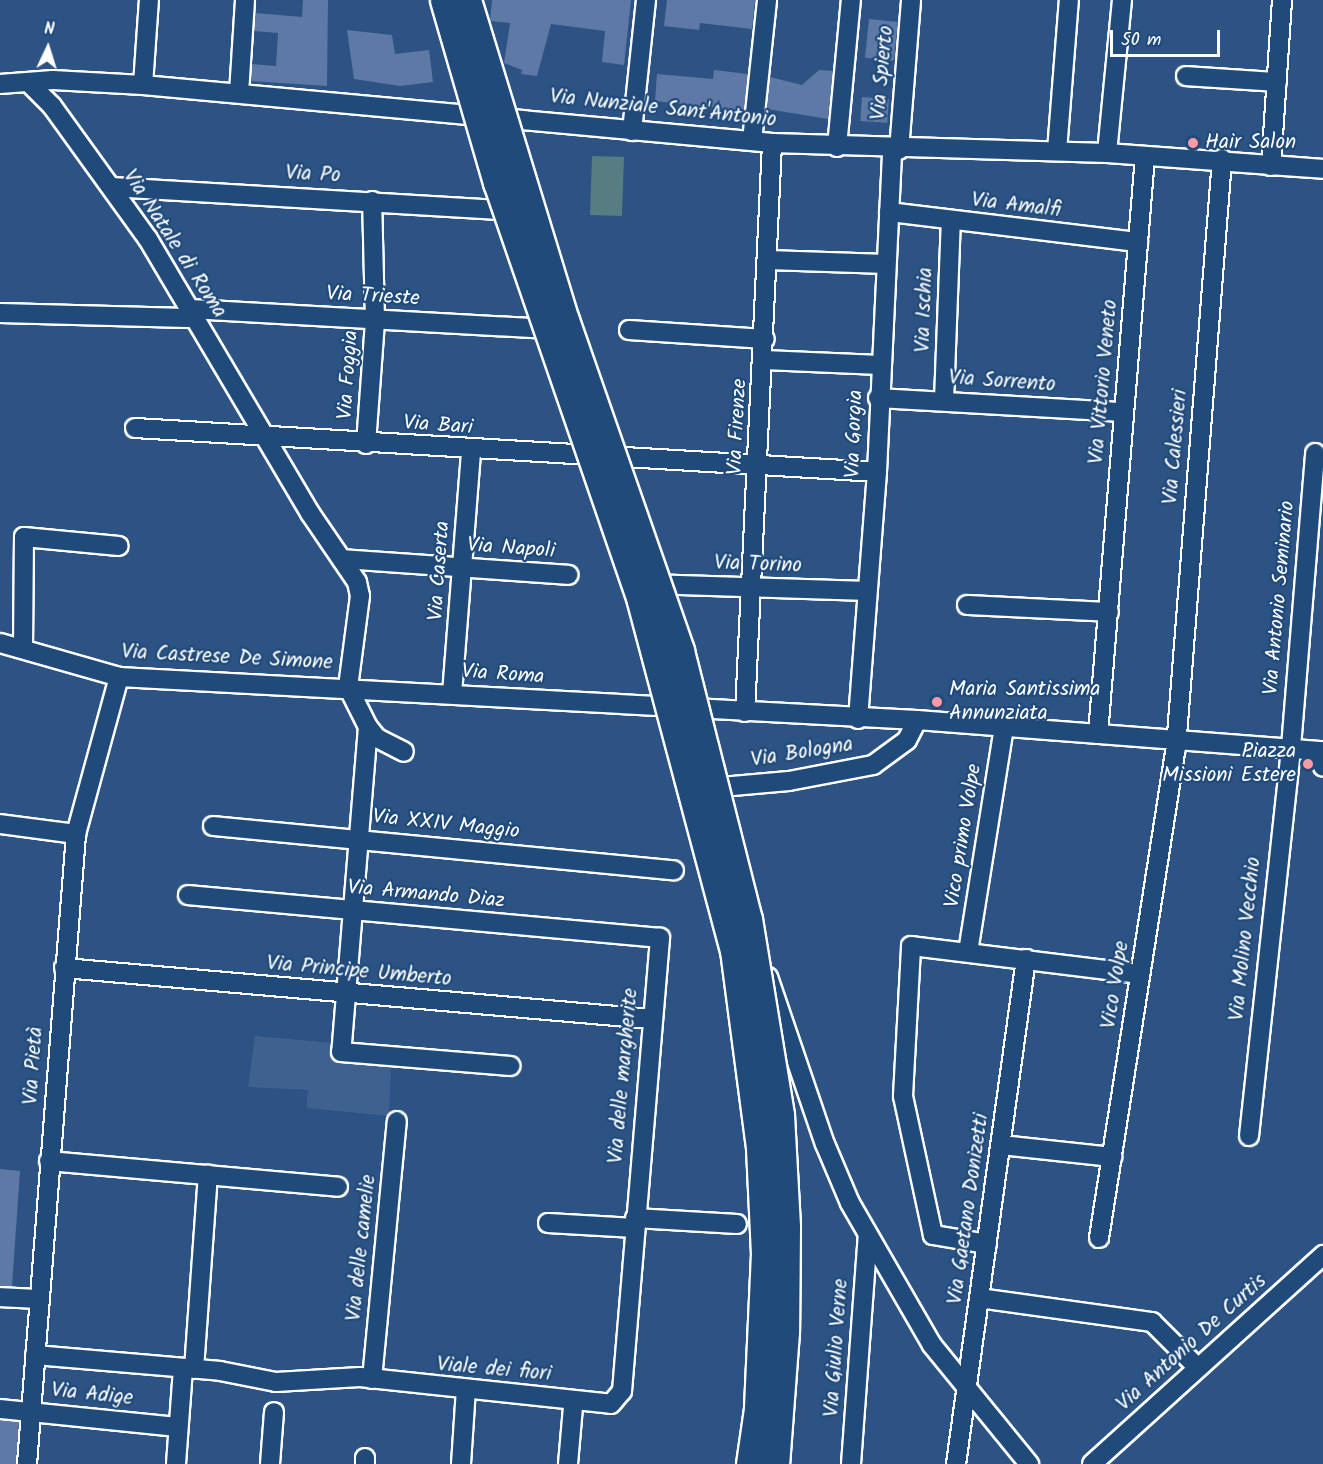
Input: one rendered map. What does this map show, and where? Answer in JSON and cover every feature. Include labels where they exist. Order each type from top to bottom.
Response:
[{"type":"highway","points":[[443,0],[497,182],[641,601],[734,950],[760,1148],[765,1253],[758,1409],[750,1464]]},
{"type":"highway","points":[[466,0],[566,320],[680,651],[748,919],[780,1115],[786,1227],[785,1332],[775,1464]]},
{"type":"street","points":[[139,0],[149,0],[143,85]]},
{"type":"street","points":[[239,93],[245,0]]},
{"type":"street","points":[[443,0],[475,112],[553,329],[607,459],[797,1066],[825,1144],[868,1235],[932,1346],[966,1392],[1029,1464]]},
{"type":"street","points":[[632,131],[646,0]]},
{"type":"street","points":[[752,141],[767,0]]},
{"type":"street","points":[[837,147],[851,0]]},
{"type":"street","name":"Via Spierto","points":[[895,150],[911,0]]},
{"type":"street","points":[[1057,151],[1069,0]]},
{"type":"street","points":[[1107,153],[1122,0]]},
{"type":"street","points":[[1271,166],[1282,0]]},
{"type":"street","points":[[1186,76],[1277,82]]},
{"type":"street","name":"Via Nunziale Sant'Antonio","points":[[0,84],[30,84],[53,80],[143,85],[475,112],[632,131],[772,143],[895,150],[1107,153],[1222,159],[1271,166],[1323,169]]},
{"type":"street","name":"Via Natale di Roma","points":[[30,84],[52,106],[112,187],[193,314],[266,438],[342,560],[360,596],[348,687]]},
{"type":"street","name":"Via Firenze","points":[[745,712],[769,260],[772,143]]},
{"type":"street","name":"Via Gorgia","points":[[858,719],[877,472],[878,398],[885,264],[895,150]]},
{"type":"street","name":"Via Vittorio Veneto","points":[[1098,734],[1145,156]]},
{"type":"street","name":"Via Calessieri","points":[[1175,740],[1222,159]]},
{"type":"street","name":"Via Po","points":[[112,187],[511,211]]},
{"type":"street","name":"Via Foggia","points":[[366,444],[375,320],[372,201]]},
{"type":"street","name":"Via Amalfi","points":[[889,212],[1138,242]]},
{"type":"street","name":"Via Ischia","points":[[944,400],[951,221]]},
{"type":"street","points":[[769,260],[885,264]]},
{"type":"street","name":"Via Trieste","points":[[0,314],[193,314],[553,329]]},
{"type":"street","points":[[629,330],[765,339]]},
{"type":"street","points":[[764,360],[880,365]]},
{"type":"street","name":"Via Sorrento","points":[[878,398],[1124,412]]},
{"type":"street","points":[[135,428],[266,438]]},
{"type":"street","name":"Via Bari","points":[[266,438],[607,459],[877,472]]},
{"type":"street","name":"Via Caserta","points":[[452,694],[471,451]]},
{"type":"street","name":"Via Antonio Seminario","points":[[1291,747],[1315,453]]},
{"type":"street","points":[[23,649],[24,537],[119,546]]},
{"type":"street","name":"Via Napoli","points":[[342,560],[568,575]]},
{"type":"street","name":"Via Torino","points":[[647,584],[867,591]]},
{"type":"street","points":[[967,605],[1109,612]]},
{"type":"street","name":"Via Castrese De Simone","points":[[0,643],[119,677],[348,687]]},
{"type":"street","name":"Via Pietà","points":[[27,1464],[76,834],[119,677]]},
{"type":"street","points":[[348,687],[368,727],[377,738],[404,752]]},
{"type":"street","name":"Via Roma","points":[[348,687],[686,710],[916,720],[1291,747],[1322,756]]},
{"type":"street","name":"Via Bologna","points":[[710,788],[789,781],[873,765],[907,740],[916,720]]},
{"type":"street","points":[[368,727],[354,911],[344,994],[341,1052],[510,1066]]},
{"type":"street","name":"Vico primo Volpe","points":[[968,952],[1004,727]]},
{"type":"street","name":"Vico Volpe","points":[[1100,1238],[1175,740]]},
{"type":"street","name":"Via Molino Vecchio","points":[[1249,1136],[1291,747]]},
{"type":"street","points":[[0,824],[76,834]]},
{"type":"street","name":"Via XXIV Maggio","points":[[213,826],[674,870]]},
{"type":"street","name":"Via Armando Diaz","points":[[188,896],[660,938]]},
{"type":"street","name":"Via delle margherite","points":[[611,1404],[622,1391],[651,1019],[660,938]]},
{"type":"street","points":[[987,1244],[933,1235],[903,1096],[911,946],[1139,975]]},
{"type":"street","name":"Via Gaetano Donizetti","points":[[956,1464],[1026,959]]},
{"type":"street","name":"Via Principe Umberto","points":[[64,968],[651,1019]]},
{"type":"street","name":"Via delle camelie","points":[[372,1379],[397,1121]]},
{"type":"street","points":[[1001,1145],[1112,1156]]},
{"type":"street","points":[[49,1161],[338,1187]]},
{"type":"street","points":[[176,1464],[178,1427],[188,1369],[208,1175]]},
{"type":"street","points":[[548,1223],[737,1224]]},
{"type":"street","name":"Via Giulio Verne","points":[[851,1464],[868,1235]]},
{"type":"street","name":"Via Antonio De Curtis","points":[[1092,1464],[1323,1254]]},
{"type":"street","points":[[0,1297],[39,1299]]},
{"type":"street","points":[[979,1298],[1152,1322],[1198,1368]]},
{"type":"street","points":[[35,1355],[188,1369]]},
{"type":"street","name":"Viale dei fiori","points":[[188,1369],[276,1382],[372,1379],[611,1404]]},
{"type":"street","points":[[461,1464],[466,1389]]},
{"type":"street","points":[[568,1464],[573,1407]]},
{"type":"street","name":"Via Adige","points":[[0,1409],[178,1427]]},
{"type":"street","points":[[270,1464],[274,1412]]},
{"type":"shaded area","points":[[255,1036],[332,1043],[332,1058],[391,1064],[389,1116],[307,1108],[308,1090],[248,1087]]},
{"type":"green space","points":[[592,156],[624,157],[622,216],[590,215]]},
{"type":"building","points":[[303,0],[328,0],[327,86],[251,81],[252,64],[276,66],[278,33],[254,31],[255,13],[302,17]]},
{"type":"building","points":[[492,0],[631,0],[624,65],[602,62],[605,31],[551,24],[537,76],[521,74],[522,70],[504,63],[510,23],[490,21]]},
{"type":"building","points":[[667,0],[755,0],[752,29],[700,23],[699,30],[664,26]]},
{"type":"building","points":[[869,19],[898,22],[894,61],[865,58]]},
{"type":"building","points":[[347,30],[392,35],[395,54],[429,50],[433,82],[400,86],[354,79]]},
{"type":"building","points":[[714,70],[748,74],[744,111],[655,101],[657,74],[713,79]]},
{"type":"building","points":[[819,70],[833,71],[828,119],[767,109],[770,77],[802,85]]},
{"type":"building","points":[[862,97],[889,99],[887,123],[860,121]]},
{"type":"building","points":[[0,1169],[20,1171],[12,1286],[0,1286]]},
{"type":"building","points":[[0,1420],[19,1422],[16,1464],[0,1464]]},
{"type":"place","name":"Hair Salon","points":[[1193,143]]},
{"type":"place","name":"Maria Santissima Annunziata","points":[[937,702]]},
{"type":"place","name":"Piazza Missioni Estere","points":[[1308,764]]}]
